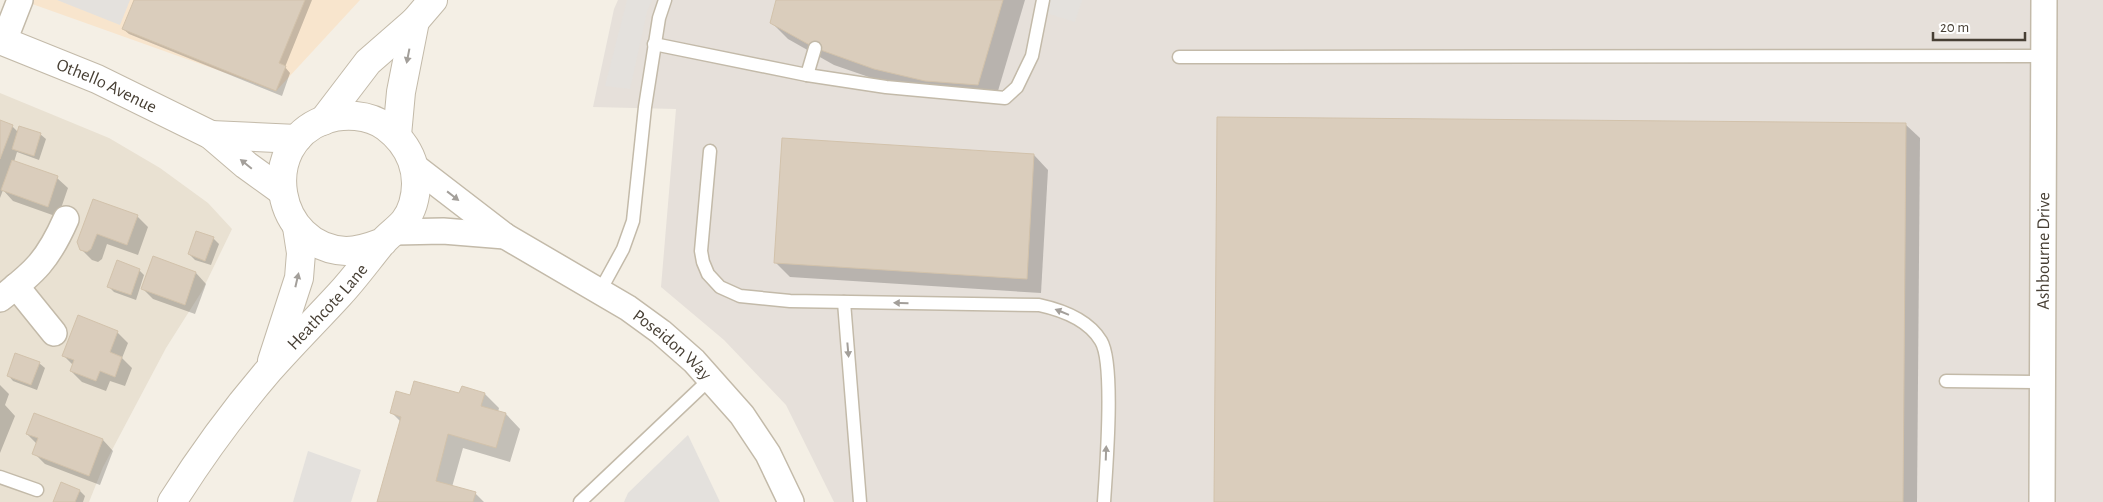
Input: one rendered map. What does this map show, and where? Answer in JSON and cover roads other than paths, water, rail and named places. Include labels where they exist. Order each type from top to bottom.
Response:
[{"type":"street","points":[[2,40],[20,0]]},
{"type":"street","name":"Heathcote Lane","points":[[323,121],[368,62],[415,21],[433,0]]},
{"type":"street","name":"Ashbourne Drive","points":[[2042,502],[2044,0]]},
{"type":"street","name":"Heathcote Lane","points":[[397,135],[401,92],[415,21]]},
{"type":"street","name":"Othello Avenue","points":[[2,40],[97,79],[211,135],[246,165],[282,191]]},
{"type":"street","name":"Heathcote Lane","points":[[172,502],[212,440],[269,370],[405,221],[413,206],[416,191],[414,166],[409,152],[397,135],[383,125],[371,119],[350,115],[323,121],[297,139],[286,156],[282,174],[282,191],[289,215],[297,227],[315,242],[330,248],[346,251],[364,249],[389,237]]},
{"type":"street","name":"Othello Avenue","points":[[211,135],[297,139]]},
{"type":"street","name":"Poseidon Way","points":[[414,166],[505,236],[628,308],[661,332],[710,378],[733,403],[757,437],[791,502]]},
{"type":"street","points":[[54,333],[8,293],[41,264],[54,246],[66,219]]},
{"type":"street","name":"Heathcote Lane","points":[[269,370],[299,278],[301,253],[297,227]]},
{"type":"street","name":"Poseidon Way","points":[[389,237],[443,231],[505,236]]},
{"type":"lane","points":[[600,291],[623,249],[633,221],[645,106],[654,44],[664,0]]},
{"type":"lane","points":[[654,44],[807,75],[886,87],[1005,98],[1017,87],[1032,56],[1043,0]]},
{"type":"lane","points":[[807,75],[815,48]]},
{"type":"lane","points":[[1180,56],[2044,56]]},
{"type":"lane","points":[[710,151],[702,251],[703,262],[708,274],[720,287],[740,296],[790,300],[1039,305],[1060,310],[1081,321],[1101,341],[1108,369],[1104,502]]},
{"type":"lane","points":[[844,302],[860,502]]},
{"type":"lane","points":[[580,502],[710,378]]},
{"type":"lane","points":[[1946,381],[2042,382]]},
{"type":"lane","points":[[0,477],[37,490]]}]
